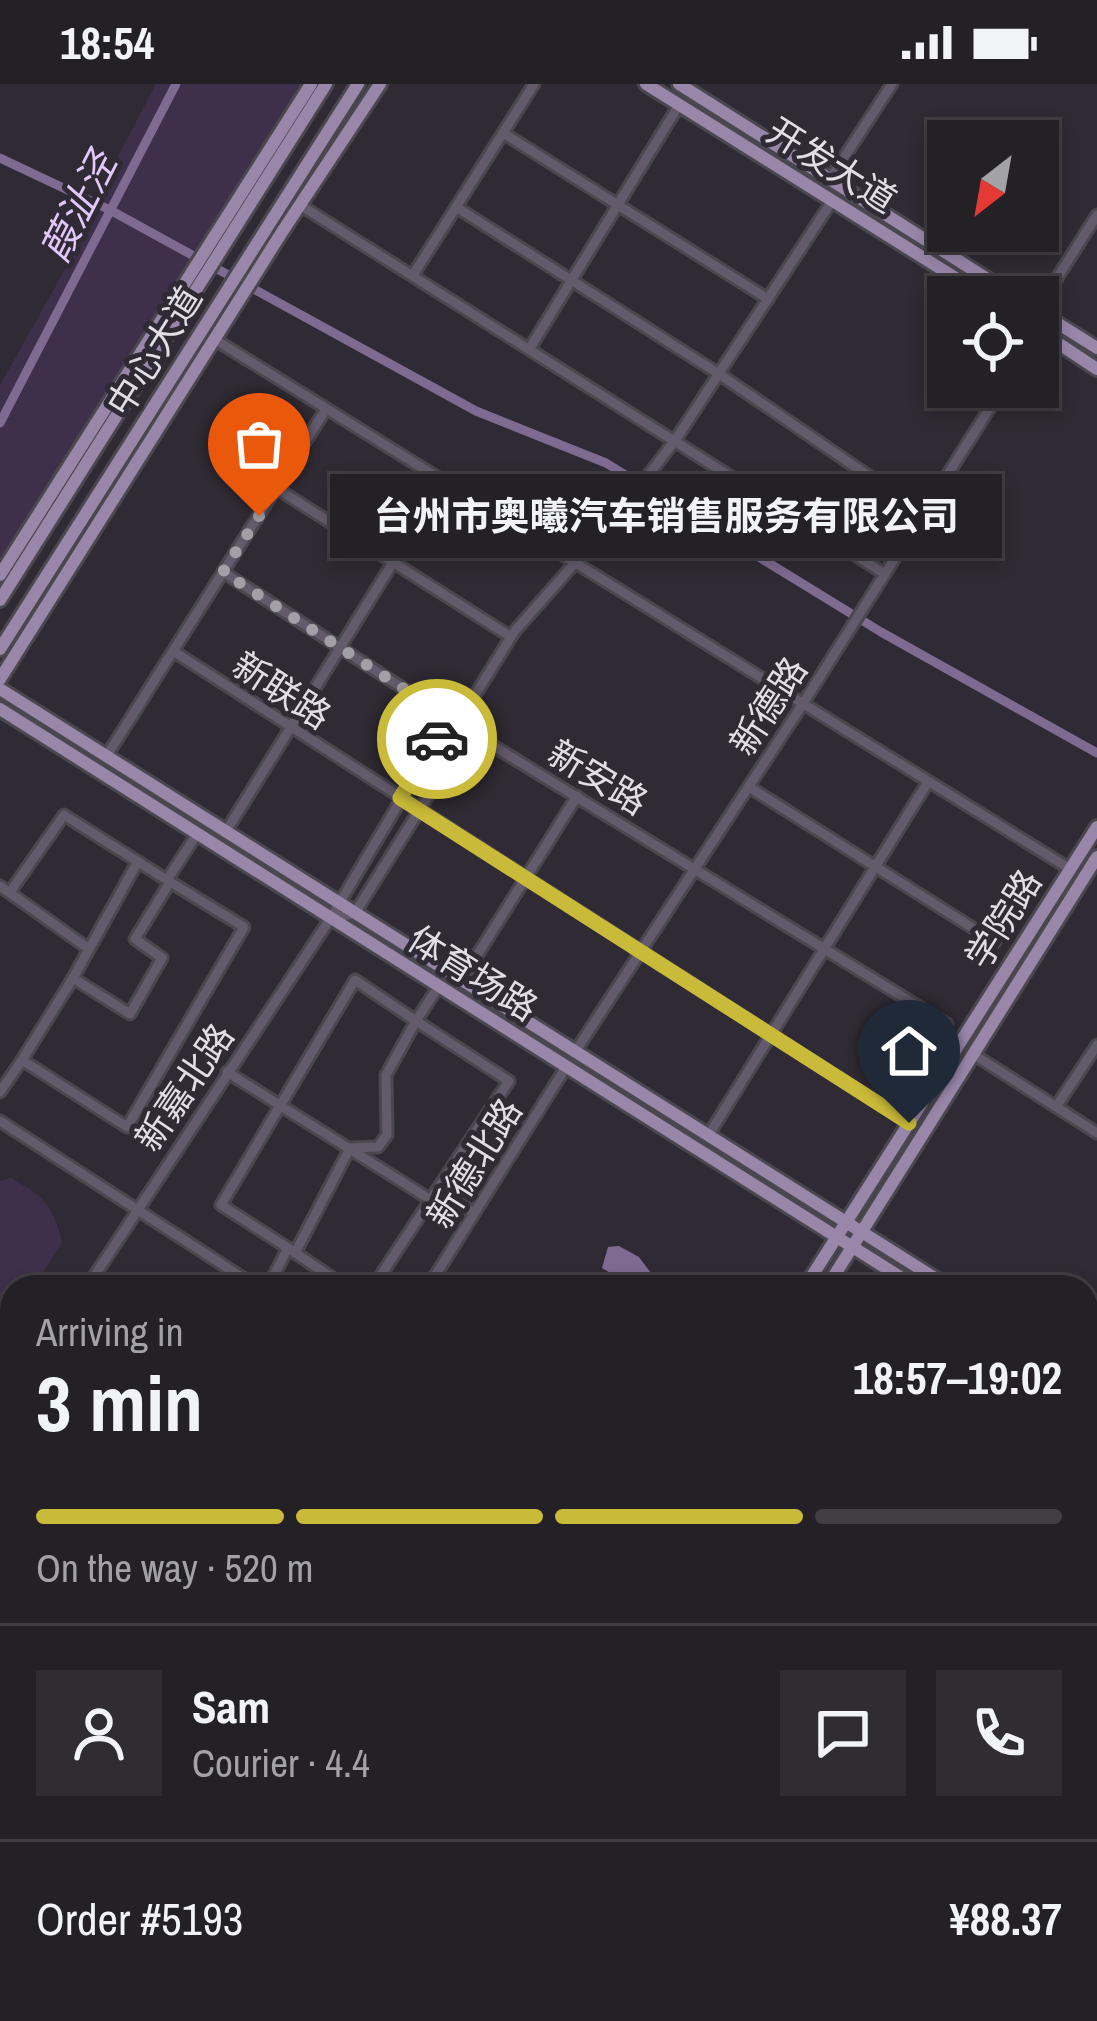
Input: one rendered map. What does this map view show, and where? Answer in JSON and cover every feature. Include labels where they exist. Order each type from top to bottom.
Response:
[{"type":"main road","name":"中心大道","points":[[0,600],[159,348],[219,242],[326,84]]},
{"type":"main road","name":"中心大道","points":[[0,649],[189,353],[237,290],[358,84]]},
{"type":"main road","points":[[255,261],[300,205],[380,84]]},
{"type":"main road","name":"开发大道","points":[[646,84],[952,276]]},
{"type":"main road","name":"开发大道","points":[[679,84],[983,276]]},
{"type":"main road","points":[[304,118],[310,86]]},
{"type":"main road","points":[[219,242],[310,86]]},
{"type":"main road","points":[[319,146],[354,123]]},
{"type":"main road","points":[[0,575],[139,358],[202,270]]},
{"type":"main road","points":[[0,679],[214,340],[237,290]]},
{"type":"main road","points":[[1059,324],[1097,348]]},
{"type":"main road","points":[[1059,344],[1097,369]]},
{"type":"main road","points":[[139,358],[159,348]]},
{"type":"main road","points":[[184,388],[189,353]]},
{"type":"main road","points":[[55,513],[59,485]]},
{"type":"main road","points":[[80,525],[101,520]]},
{"type":"main road","points":[[0,689],[930,1275]]},
{"type":"main road","name":"体育场路","points":[[0,709],[897,1275]]},
{"type":"main road","name":"学院路","points":[[814,1275],[1097,827]]},
{"type":"main road","name":"学院路","points":[[834,1275],[1097,856]]},
{"type":"street","points":[[413,275],[534,84]]},
{"type":"street","points":[[830,179],[892,84]]},
{"type":"street","points":[[530,348],[679,105]]},
{"type":"street","points":[[503,133],[768,299]]},
{"type":"street","points":[[449,718],[464,713],[512,637],[676,439],[832,202]]},
{"type":"street","points":[[300,205],[885,574]]},
{"type":"street","points":[[456,207],[719,374],[923,513]]},
{"type":"street","points":[[1059,276],[1097,214]]},
{"type":"street","points":[[214,340],[1070,869]]},
{"type":"street","name":"新德路","points":[[575,1052],[990,408]]},
{"type":"street","points":[[106,758],[326,409]]},
{"type":"street","points":[[225,833],[443,482]]},
{"type":"street","points":[[276,488],[512,637]]},
{"type":"street","name":"新安路","points":[[223,572],[469,731],[947,1024]]},
{"type":"street","name":"新联路","points":[[173,652],[909,1123]]},
{"type":"street","points":[[330,919],[355,913],[469,731],[464,713]]},
{"type":"street","name":"新嘉北路","points":[[94,1275],[330,919],[449,718]]},
{"type":"street","points":[[708,1136],[928,782]]},
{"type":"street","points":[[748,787],[994,942]]},
{"type":"street","points":[[461,981],[577,796]]},
{"type":"street","points":[[22,1060],[127,1126],[244,927],[64,815],[5,889],[88,949]]},
{"type":"street","points":[[73,978],[130,1014],[162,958],[135,939],[197,835]]},
{"type":"street","points":[[0,1092],[73,978],[137,863]]},
{"type":"street","points":[[328,1275],[221,1205],[355,980],[509,1081],[381,1275]]},
{"type":"street","points":[[350,1148],[378,1147],[387,1135],[386,1075],[438,987]]},
{"type":"street","points":[[1056,1107],[1097,1045]]},
{"type":"street","points":[[973,1054],[1097,1133]]},
{"type":"street","name":"新德北路","points":[[436,1275],[566,1067]]},
{"type":"street","points":[[227,1072],[350,1148],[474,1214]]},
{"type":"street","points":[[0,1120],[238,1275]]},
{"type":"street","points":[[276,1275],[350,1148]]},
{"type":"shaded area","points":[[156,84],[303,84],[0,565],[0,385],[68,264],[88,212]]},
{"type":"shaded area","points":[[11,1178],[32,1190],[55,1219],[62,1242],[41,1275],[0,1275],[0,1181]]},
{"type":"shaded area","points":[[619,1246],[639,1257],[652,1275],[614,1275],[602,1268],[608,1247]]},
{"type":"waterway","name":"葭沚泾","points":[[0,423],[176,84]]},
{"type":"waterway","points":[[0,158],[110,210],[476,411],[606,463],[881,632],[1097,753]]},
{"type":"way so far","points":[[259,516],[223,572],[449,718],[437,739]]},
{"type":"place","name":"台州市奥曦汽车销售服务有限公司","points":[[259,516]]},
{"type":"route","points":[[437,739],[400,798],[909,1123]]}]
